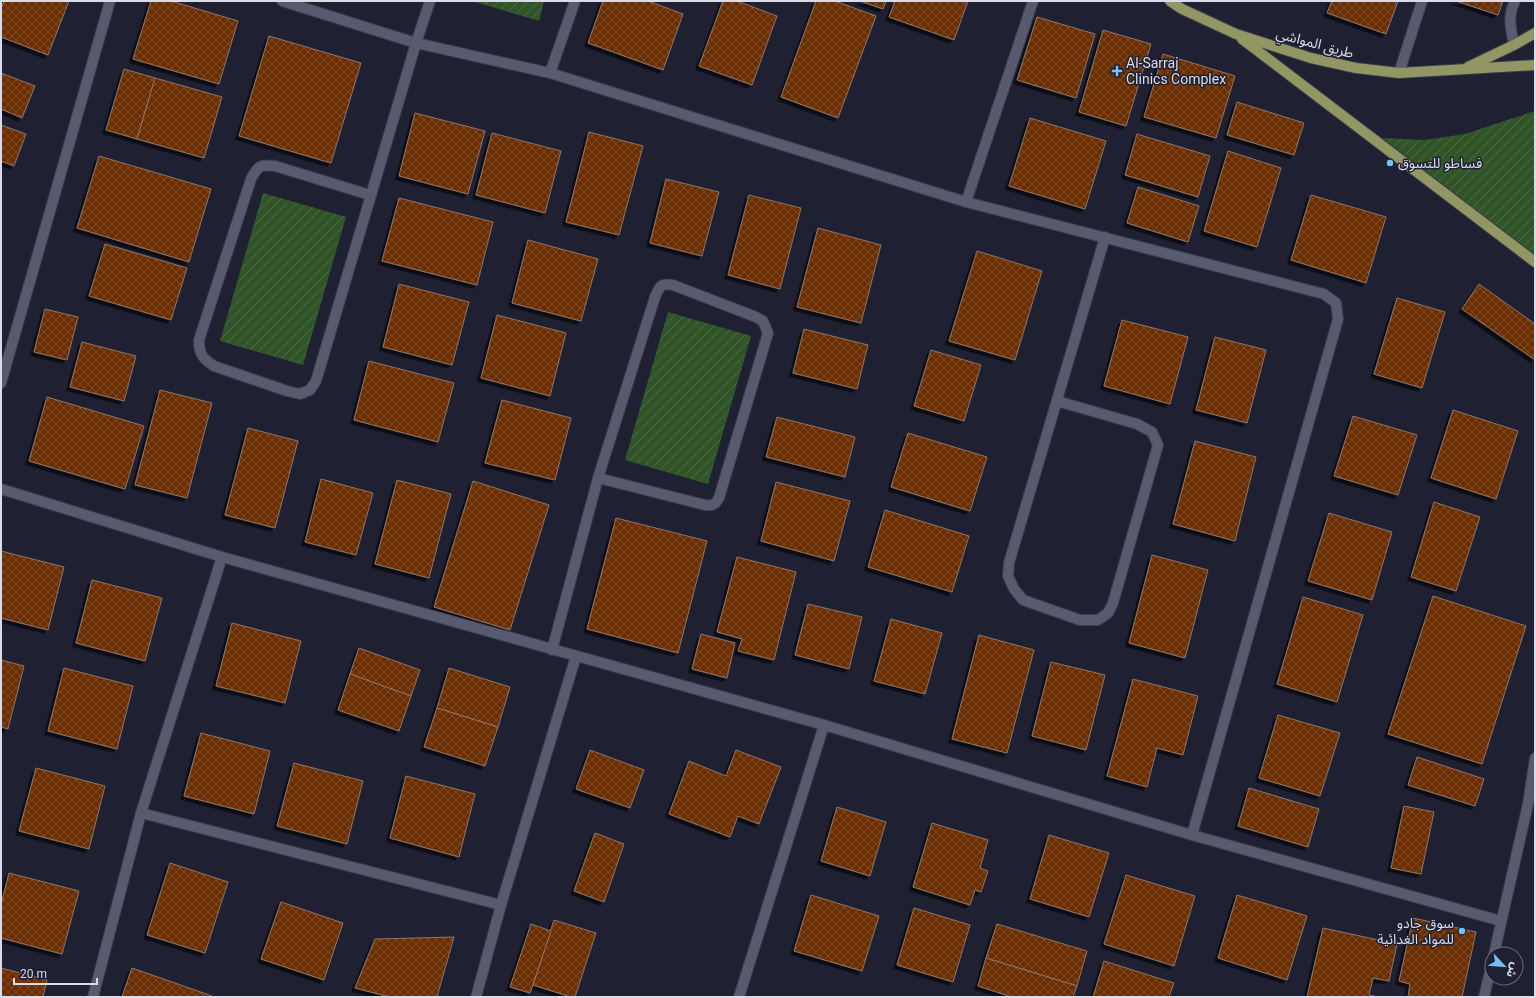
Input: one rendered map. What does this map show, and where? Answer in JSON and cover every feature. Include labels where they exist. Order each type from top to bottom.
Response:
[{"type":"main road","name":"طريق المواشي","points":[[1170,1],[1182,9],[1236,34],[1311,58],[1356,68],[1399,73],[1535,65]]},
{"type":"main road","name":"طريق المواشي","points":[[1463,70],[1535,33]]},
{"type":"main road","points":[[1236,34],[1535,262]]},
{"type":"street","points":[[1,383],[110,1]]},
{"type":"street","points":[[282,1],[416,43],[550,73],[966,202],[1324,294],[1336,303],[1338,319],[1192,834]]},
{"type":"street","points":[[370,195],[275,166],[264,165],[256,169],[251,179],[199,340],[199,350],[204,360],[214,366],[300,394],[310,390],[316,381],[370,195],[430,1]]},
{"type":"street","points":[[550,73],[575,1]]},
{"type":"street","points":[[966,202],[1033,1]]},
{"type":"street","points":[[1399,73],[1422,1]]},
{"type":"street","points":[[1514,45],[1509,20],[1515,1]]},
{"type":"street","points":[[1057,401],[1137,424],[1152,432],[1158,446],[1113,603],[1108,613],[1098,620],[1080,620],[1023,600],[1014,589],[1008,576],[1009,563],[1105,237]]},
{"type":"street","points":[[552,650],[598,478],[655,297],[660,286],[666,284],[673,285],[756,316],[763,321],[768,333],[720,498],[716,503],[712,506],[705,505],[598,478]]},
{"type":"street","points":[[1,489],[222,557],[824,725],[1192,834],[1501,921]]},
{"type":"street","points":[[93,997],[141,813],[222,557]]},
{"type":"street","points":[[476,997],[501,905],[576,656]]},
{"type":"street","points":[[742,996],[824,725]]},
{"type":"street","points":[[1496,946],[1531,804],[1535,758]]},
{"type":"street","points":[[141,813],[501,905]]},
{"type":"street","points":[[1484,997],[1487,986]]},
{"type":"green space","points":[[472,1],[544,1],[539,21]]},
{"type":"green space","points":[[1535,111],[1535,255],[1382,138],[1425,140],[1465,134]]},
{"type":"green space","points":[[263,193],[346,217],[303,365],[220,341]]},
{"type":"green space","points":[[668,312],[751,336],[708,484],[625,460]]},
{"type":"building","points":[[4,1],[69,1],[48,55],[1,37],[1,9]]},
{"type":"building","points":[[151,1],[171,1],[238,21],[219,84],[133,59]]},
{"type":"building","points":[[603,1],[648,1],[683,14],[663,70],[588,43]]},
{"type":"building","points":[[723,1],[737,1],[777,16],[752,85],[699,66]]},
{"type":"building","points":[[816,1],[835,1],[876,16],[838,118],[781,97]]},
{"type":"building","points":[[860,1],[886,1],[883,9]]},
{"type":"building","points":[[895,1],[968,1],[954,40],[889,17]]},
{"type":"building","points":[[1332,1],[1398,1],[1386,34],[1327,13]]},
{"type":"building","points":[[1456,1],[1503,1],[1498,15]]},
{"type":"building","points":[[1037,17],[1095,34],[1076,98],[1017,80]]},
{"type":"building","points":[[1103,30],[1151,44],[1126,126],[1079,112]]},
{"type":"building","points":[[269,36],[361,63],[331,163],[239,136]]},
{"type":"building","points":[[1163,54],[1235,76],[1216,138],[1144,117]]},
{"type":"building","points":[[124,69],[155,78],[137,139],[106,130]]},
{"type":"building","points":[[1,73],[35,86],[22,118],[1,109]]},
{"type":"building","points":[[155,78],[222,97],[204,158],[137,139]]},
{"type":"building","points":[[1237,102],[1304,123],[1294,155],[1227,135]]},
{"type":"building","points":[[415,113],[485,131],[468,194],[399,176]]},
{"type":"building","points":[[1030,118],[1106,141],[1085,209],[1009,186]]},
{"type":"building","points":[[1,125],[26,134],[14,166],[1,161]]},
{"type":"building","points":[[589,132],[643,146],[619,235],[566,222]]},
{"type":"building","points":[[492,133],[561,151],[545,213],[476,195]]},
{"type":"building","points":[[1137,134],[1210,156],[1198,197],[1125,175]]},
{"type":"building","points":[[1228,151],[1281,168],[1257,247],[1204,231]]},
{"type":"building","points":[[99,156],[211,189],[189,262],[77,228]]},
{"type":"building","points":[[666,179],[719,192],[702,256],[650,243]]},
{"type":"building","points":[[1138,187],[1199,206],[1188,242],[1127,223]]},
{"type":"building","points":[[749,195],[801,208],[780,289],[728,275]]},
{"type":"building","points":[[1311,195],[1386,217],[1366,283],[1291,260]]},
{"type":"building","points":[[399,198],[493,222],[477,285],[382,261]]},
{"type":"building","points":[[818,228],[881,245],[861,323],[797,307]]},
{"type":"building","points":[[528,240],[598,259],[581,321],[512,303]]},
{"type":"building","points":[[105,244],[187,268],[171,320],[89,296]]},
{"type":"building","points":[[977,251],[1042,271],[1015,360],[949,341]]},
{"type":"building","points":[[399,284],[469,302],[452,365],[383,347]]},
{"type":"building","points":[[1479,284],[1535,324],[1535,360],[1462,309]]},
{"type":"building","points":[[1397,298],[1445,312],[1422,388],[1374,374]]},
{"type":"building","points":[[45,309],[78,317],[67,360],[34,352]]},
{"type":"building","points":[[497,315],[566,333],[550,396],[481,378]]},
{"type":"building","points":[[1122,320],[1188,337],[1170,404],[1104,386]]},
{"type":"building","points":[[804,329],[868,345],[857,389],[793,373]]},
{"type":"building","points":[[1215,337],[1266,350],[1247,423],[1196,410]]},
{"type":"building","points":[[82,342],[136,356],[124,401],[70,387]]},
{"type":"building","points":[[931,350],[981,365],[964,421],[914,406]]},
{"type":"building","points":[[369,361],[454,383],[438,442],[354,420]]},
{"type":"building","points":[[160,390],[212,403],[187,498],[135,485]]},
{"type":"building","points":[[47,397],[144,426],[125,489],[29,461]]},
{"type":"building","points":[[502,400],[571,418],[555,480],[485,463]]},
{"type":"building","points":[[1453,410],[1518,431],[1496,499],[1431,478]]},
{"type":"building","points":[[1353,416],[1417,435],[1398,495],[1334,476]]},
{"type":"building","points":[[777,417],[855,437],[845,477],[766,457]]},
{"type":"building","points":[[248,428],[298,441],[275,528],[225,515]]},
{"type":"building","points":[[908,433],[987,457],[970,511],[891,487]]},
{"type":"building","points":[[1195,441],[1256,457],[1235,541],[1173,524]]},
{"type":"building","points":[[321,479],[373,493],[356,555],[305,542]]},
{"type":"building","points":[[397,480],[451,494],[429,578],[375,564]]},
{"type":"building","points":[[473,481],[549,505],[510,630],[434,607]]},
{"type":"building","points":[[776,482],[850,501],[834,561],[761,541]]},
{"type":"building","points":[[1434,502],[1480,517],[1456,591],[1411,577]]},
{"type":"building","points":[[885,510],[969,536],[952,592],[868,567]]},
{"type":"building","points":[[1329,513],[1392,532],[1372,600],[1308,581]]},
{"type":"building","points":[[616,518],[707,541],[678,653],[587,629]]},
{"type":"building","points":[[1,551],[64,567],[48,630],[1,618]]},
{"type":"building","points":[[1152,555],[1208,570],[1185,658],[1129,643]]},
{"type":"building","points":[[737,557],[796,572],[774,660],[738,651],[742,639],[717,632]]},
{"type":"building","points":[[92,580],[162,598],[145,661],[76,643]]},
{"type":"building","points":[[1433,596],[1526,626],[1482,764],[1388,734]]},
{"type":"building","points":[[1303,597],[1363,615],[1337,702],[1277,684]]},
{"type":"building","points":[[808,604],[862,617],[849,669],[795,655]]},
{"type":"building","points":[[891,619],[942,633],[925,694],[874,681]]},
{"type":"building","points":[[232,623],[301,641],[285,703],[216,686]]},
{"type":"building","points":[[701,634],[735,643],[727,678],[692,669]]},
{"type":"building","points":[[979,635],[1034,650],[1007,753],[952,739]]},
{"type":"building","points":[[359,648],[420,670],[411,696],[350,674]]},
{"type":"building","points":[[1,660],[24,666],[8,729],[1,727]]},
{"type":"building","points":[[1051,662],[1105,675],[1086,750],[1032,736]]},
{"type":"building","points":[[64,668],[133,686],[117,749],[48,731]]},
{"type":"building","points":[[449,668],[510,687],[498,727],[437,708]]},
{"type":"building","points":[[350,674],[411,696],[399,731],[338,710]]},
{"type":"building","points":[[1133,679],[1198,696],[1183,755],[1157,748],[1147,787],[1107,776]]},
{"type":"building","points":[[437,708],[498,727],[485,766],[424,747]]},
{"type":"building","points":[[1278,715],[1340,733],[1320,796],[1259,778]]},
{"type":"building","points":[[201,733],[270,751],[254,814],[184,796]]},
{"type":"building","points":[[590,750],[644,770],[630,808],[576,789]]},
{"type":"building","points":[[736,750],[781,767],[759,824],[738,816],[730,837],[669,814],[689,761],[726,776]]},
{"type":"building","points":[[1417,757],[1484,779],[1475,806],[1408,785]]},
{"type":"building","points":[[294,763],[363,781],[347,844],[277,826]]},
{"type":"building","points":[[36,768],[105,786],[89,849],[19,831]]},
{"type":"building","points":[[406,776],[475,794],[459,857],[390,838]]},
{"type":"building","points":[[1249,788],[1319,809],[1308,847],[1238,826]]},
{"type":"building","points":[[1404,806],[1434,812],[1421,874],[1391,868]]},
{"type":"building","points":[[837,807],[886,822],[870,876],[821,861]]},
{"type":"building","points":[[932,823],[988,840],[980,868],[988,871],[981,892],[975,890],[970,905],[913,887]]},
{"type":"building","points":[[595,833],[624,844],[604,902],[574,891]]},
{"type":"building","points":[[1049,835],[1109,853],[1089,917],[1030,899]]},
{"type":"building","points":[[170,863],[228,882],[205,953],[147,935]]},
{"type":"building","points":[[9,873],[79,891],[62,954],[1,938],[1,905]]},
{"type":"building","points":[[1126,875],[1195,896],[1174,966],[1104,944]]},
{"type":"building","points":[[811,895],[879,916],[862,971],[794,951]]},
{"type":"building","points":[[1237,895],[1307,916],[1287,980],[1218,958]]},
{"type":"building","points":[[281,902],[343,923],[324,980],[261,959]]},
{"type":"building","points":[[914,908],[970,925],[953,982],[897,965]]},
{"type":"building","points":[[1413,918],[1476,932],[1462,997],[1408,997],[1410,984],[1399,981]]},
{"type":"building","points":[[554,920],[596,933],[575,997],[533,985]]},
{"type":"building","points":[[531,924],[551,931],[530,993],[510,987]]},
{"type":"building","points":[[997,924],[1087,951],[1077,986],[986,958]]},
{"type":"building","points":[[1323,928],[1397,944],[1389,981],[1373,978],[1369,995],[1378,997],[1307,997]]},
{"type":"building","points":[[454,937],[437,997],[390,997],[355,988],[375,939]]},
{"type":"building","points":[[986,958],[1077,986],[1073,997],[1012,997],[978,986]]},
{"type":"building","points":[[1104,961],[1174,983],[1169,997],[1093,997]]},
{"type":"building","points":[[1,968],[47,980],[43,997],[1,997]]},
{"type":"building","points":[[132,968],[212,996],[212,997],[122,997]]},
{"type":"place","name":"Al-Sarraj Clinics Complex","points":[[1117,71]]},
{"type":"place","name":"فساطو للتسوق","points":[[1390,163]]},
{"type":"place","name":"سوق جادو للمواد الغدائية","points":[[1462,931]]}]
